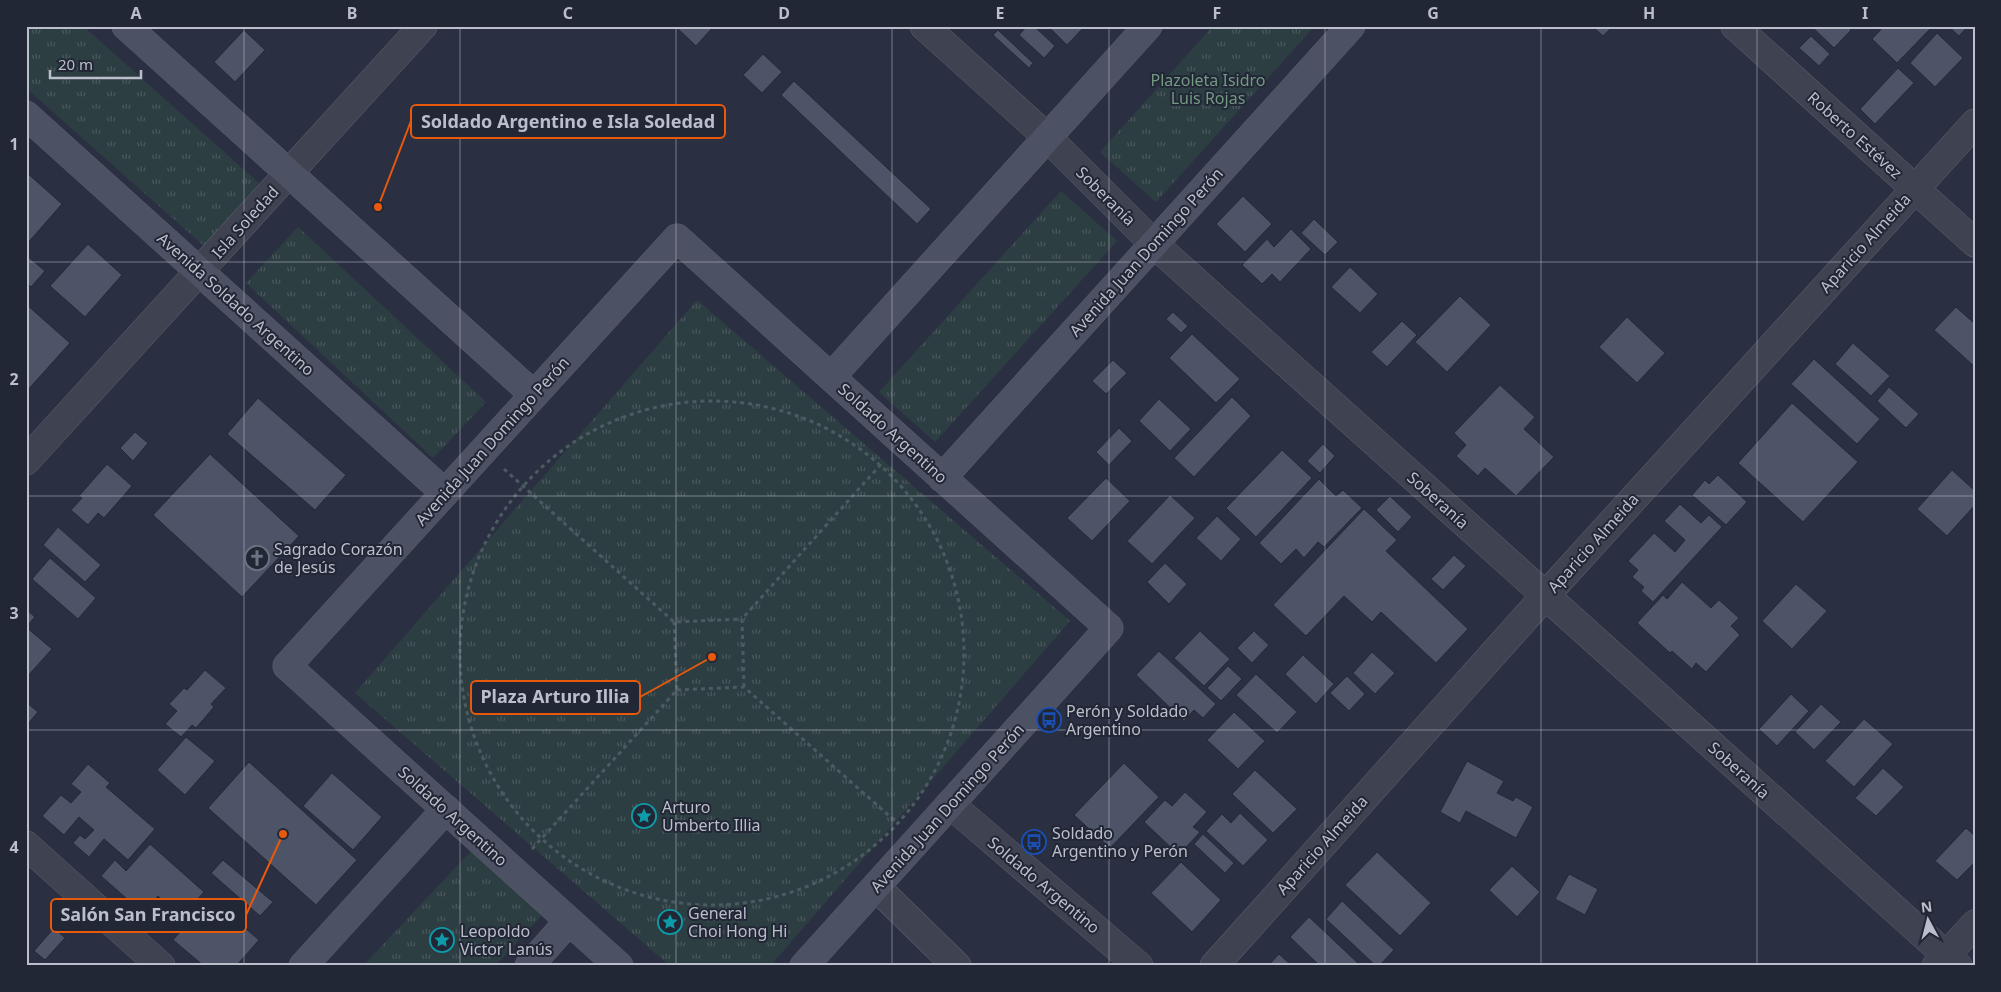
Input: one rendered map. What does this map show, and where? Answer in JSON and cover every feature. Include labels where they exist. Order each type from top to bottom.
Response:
[{"type":"main road","points":[[126,26],[534,394]]},
{"type":"main road","points":[[831,377],[1148,26]]},
{"type":"main road","name":"Avenida Juan Domingo Perón","points":[[942,478],[1351,26]]},
{"type":"main road","name":"Avenida Soldado Argentino","points":[[26,115],[445,493]]},
{"type":"main road","name":"Avenida Juan Domingo Perón","points":[[287,666],[677,238]]},
{"type":"main road","name":"Soldado Argentino","points":[[677,238],[1109,628]]},
{"type":"main road","name":"Avenida Juan Domingo Perón","points":[[804,966],[1109,628]]},
{"type":"main road","name":"Soldado Argentino","points":[[287,666],[619,966]]},
{"type":"main road","points":[[303,966],[446,809]]},
{"type":"main road","points":[[528,966],[569,921]]},
{"type":"street","name":"Isla Soledad","points":[[26,461],[422,26]]},
{"type":"street","name":"Soberanía","points":[[924,26],[1047,137],[1154,244],[1545,596],[1946,962]]},
{"type":"street","name":"Roberto Estévez","points":[[1735,26],[1975,243]]},
{"type":"street","name":"Aparicio Almeida","points":[[1214,966],[1545,596],[1975,123]]},
{"type":"street","name":"Soldado Argentino","points":[[950,804],[1139,966]]},
{"type":"street","points":[[26,845],[160,966]]},
{"type":"street","points":[[876,887],[958,966]]},
{"type":"street","points":[[1946,962],[1975,924]]},
{"type":"path","points":[[697,399],[796,412],[883,463],[943,543],[968,640],[954,740],[901,826],[820,884],[723,908],[624,893],[540,842],[480,762],[456,667],[471,569],[521,484],[601,424],[697,399]]},
{"type":"path","points":[[744,687],[742,619],[902,442]]},
{"type":"path","points":[[483,451],[674,622],[742,619]]},
{"type":"path","points":[[514,870],[677,690],[674,622]]},
{"type":"path","points":[[677,690],[744,687],[901,826]]},
{"type":"green space","points":[[26,26],[83,26],[260,184],[204,246],[26,88]]},
{"type":"green space","name":"Plazoleta Isidro Luis Rojas","points":[[1213,26],[1315,26],[1156,202],[1100,152]]},
{"type":"green space","points":[[1061,191],[1117,241],[935,442],[879,392]]},
{"type":"green space","points":[[298,227],[486,402],[433,458],[246,283]]},
{"type":"green space","points":[[697,300],[1070,621],[770,966],[670,966],[355,693]]},
{"type":"green space","points":[[471,851],[541,916],[495,966],[363,966]]},
{"type":"building","points":[[675,26],[714,26],[696,46]]},
{"type":"building","points":[[1027,26],[1034,26],[1055,46],[1044,58],[1019,35]]},
{"type":"building","points":[[1048,26],[1085,26],[1067,45]]},
{"type":"building","points":[[1592,26],[1613,26],[1603,36]]},
{"type":"building","points":[[1811,26],[1847,26],[1851,30],[1834,48]]},
{"type":"building","points":[[1884,26],[1928,26],[1930,29],[1897,63],[1872,39]]},
{"type":"building","points":[[1948,26],[1968,26],[1959,36]]},
{"type":"building","points":[[244,30],[265,50],[235,82],[214,62]]},
{"type":"building","points":[[998,30],[1033,63],[1029,68],[993,35]]},
{"type":"building","points":[[1937,33],[1963,58],[1935,87],[1910,63]]},
{"type":"building","points":[[1811,36],[1830,54],[1819,66],[1799,48]]},
{"type":"building","points":[[763,54],[782,72],[762,93],[743,75]]},
{"type":"building","points":[[1898,68],[1914,83],[1875,124],[1860,109]]},
{"type":"building","points":[[794,81],[931,209],[917,224],[781,95]]},
{"type":"building","points":[[26,172],[62,204],[26,245]]},
{"type":"building","points":[[1243,196],[1272,224],[1245,252],[1216,224]]},
{"type":"building","points":[[1314,219],[1338,242],[1325,255],[1301,233]]},
{"type":"building","points":[[1291,229],[1311,249],[1280,282],[1272,274],[1262,284],[1242,265],[1267,239],[1274,247]]},
{"type":"building","points":[[88,244],[122,275],[85,317],[50,286]]},
{"type":"building","points":[[26,255],[45,271],[31,287],[26,282]]},
{"type":"building","points":[[1350,267],[1378,294],[1360,313],[1331,287]]},
{"type":"building","points":[[1460,296],[1491,325],[1447,372],[1415,342]]},
{"type":"building","points":[[26,306],[70,343],[26,392]]},
{"type":"building","points":[[1956,307],[1975,324],[1975,367],[1934,330]]},
{"type":"building","points":[[1173,312],[1188,326],[1181,333],[1166,319]]},
{"type":"building","points":[[1627,317],[1665,353],[1637,383],[1599,347]]},
{"type":"building","points":[[1402,321],[1417,335],[1387,367],[1371,352]]},
{"type":"building","points":[[1192,334],[1240,379],[1216,403],[1169,358]]},
{"type":"building","points":[[1853,343],[1890,376],[1871,396],[1835,364]]},
{"type":"building","points":[[1814,359],[1880,419],[1857,444],[1791,384]]},
{"type":"building","points":[[1113,360],[1127,373],[1106,394],[1092,381]]},
{"type":"building","points":[[1500,385],[1535,417],[1524,429],[1554,457],[1516,496],[1485,468],[1478,476],[1456,456],[1466,445],[1454,433]]},
{"type":"building","points":[[1889,387],[1919,414],[1906,428],[1877,401]]},
{"type":"building","points":[[1232,397],[1251,416],[1194,477],[1174,458]]},
{"type":"building","points":[[258,398],[346,475],[315,510],[227,434]]},
{"type":"building","points":[[1159,399],[1191,429],[1170,451],[1139,421]]},
{"type":"building","points":[[1792,403],[1858,462],[1803,522],[1738,463]]},
{"type":"building","points":[[1119,428],[1132,441],[1109,465],[1096,452]]},
{"type":"building","points":[[135,432],[148,443],[133,461],[120,448]]},
{"type":"building","points":[[1323,444],[1335,456],[1320,473],[1307,461]]},
{"type":"building","points":[[1282,450],[1312,478],[1256,537],[1226,508]]},
{"type":"building","points":[[210,454],[299,536],[242,597],[153,515]]},
{"type":"building","points":[[107,464],[132,486],[104,518],[98,513],[88,525],[71,510],[82,498],[79,496]]},
{"type":"building","points":[[1952,470],[1975,491],[1975,505],[1947,536],[1917,509]]},
{"type":"building","points":[[1718,475],[1747,502],[1726,525],[1692,495],[1705,480],[1709,484]]},
{"type":"building","points":[[1106,478],[1130,501],[1092,541],[1067,518]]},
{"type":"building","points":[[1319,479],[1336,496],[1343,490],[1362,508],[1324,547],[1318,542],[1304,558],[1296,549],[1281,564],[1259,543]]},
{"type":"building","points":[[1170,495],[1195,518],[1152,564],[1127,541]]},
{"type":"building","points":[[1390,496],[1412,517],[1398,532],[1376,510]]},
{"type":"building","points":[[1680,504],[1701,523],[1709,515],[1722,527],[1653,602],[1641,591],[1644,587],[1632,577],[1638,570],[1628,561],[1654,533],[1675,552],[1685,540],[1664,521]]},
{"type":"building","points":[[1364,509],[1397,540],[1386,551],[1468,629],[1436,663],[1381,612],[1372,622],[1344,596],[1306,636],[1273,605]]},
{"type":"building","points":[[1217,516],[1241,539],[1221,561],[1196,538]]},
{"type":"building","points":[[58,527],[101,565],[85,582],[43,545]]},
{"type":"building","points":[[1454,555],[1466,566],[1443,590],[1431,579]]},
{"type":"building","points":[[50,558],[96,598],[78,619],[32,579]]},
{"type":"building","points":[[1165,563],[1187,584],[1169,604],[1147,582]]},
{"type":"building","points":[[1682,582],[1711,608],[1719,600],[1739,618],[1731,626],[1740,635],[1706,672],[1696,663],[1692,669],[1672,651],[1670,653],[1637,623],[1663,595],[1667,599]]},
{"type":"building","points":[[1796,584],[1827,611],[1792,649],[1762,621]]},
{"type":"building","points":[[26,609],[35,617],[26,627]]},
{"type":"building","points":[[26,627],[52,649],[26,678]]},
{"type":"building","points":[[1200,631],[1230,659],[1204,686],[1174,658]]},
{"type":"building","points":[[1254,631],[1269,645],[1252,663],[1237,648]]},
{"type":"building","points":[[1159,651],[1216,704],[1203,718],[1194,710],[1184,721],[1136,675]]},
{"type":"building","points":[[1372,652],[1395,673],[1375,694],[1353,673]]},
{"type":"building","points":[[1303,655],[1334,684],[1316,704],[1285,674]]},
{"type":"building","points":[[1228,666],[1242,679],[1221,701],[1207,688]]},
{"type":"building","points":[[205,670],[226,688],[211,704],[214,707],[196,728],[192,725],[181,737],[165,724],[177,711],[169,704],[184,688],[187,690]]},
{"type":"building","points":[[1256,674],[1297,712],[1277,733],[1236,695]]},
{"type":"building","points":[[1347,676],[1365,694],[1349,711],[1330,693]]},
{"type":"building","points":[[1791,694],[1809,711],[1777,746],[1759,729]]},
{"type":"building","points":[[26,702],[38,712],[26,726]]},
{"type":"building","points":[[1821,704],[1841,722],[1814,750],[1795,732]]},
{"type":"building","points":[[1234,712],[1265,741],[1238,769],[1207,740]]},
{"type":"building","points":[[1864,719],[1893,744],[1854,787],[1825,761]]},
{"type":"building","points":[[186,737],[215,761],[185,795],[157,770]]},
{"type":"building","points":[[1467,761],[1504,781],[1497,793],[1513,801],[1516,797],[1533,807],[1516,838],[1466,811],[1460,823],[1440,812]]},
{"type":"building","points":[[249,762],[357,860],[316,905],[208,808]]},
{"type":"building","points":[[1124,763],[1159,797],[1110,848],[1074,815]]},
{"type":"building","points":[[88,764],[110,783],[106,787],[155,829],[128,860],[104,839],[89,857],[73,843],[80,835],[85,839],[94,830],[79,817],[64,835],[42,816],[61,795],[71,803],[81,792],[71,784]]},
{"type":"building","points":[[1883,768],[1904,787],[1876,816],[1855,798]]},
{"type":"building","points":[[1255,770],[1297,809],[1273,833],[1232,794]]},
{"type":"building","points":[[332,773],[382,817],[353,850],[303,806]]},
{"type":"building","points":[[1185,792],[1207,812],[1193,827],[1200,832],[1179,855],[1144,822],[1165,800],[1172,806]]},
{"type":"building","points":[[1240,813],[1268,840],[1243,866],[1206,831],[1222,814],[1231,823]]},
{"type":"building","points":[[1966,828],[1975,836],[1975,862],[1957,880],[1935,861]]},
{"type":"building","points":[[1203,834],[1234,863],[1225,873],[1194,844]]},
{"type":"building","points":[[150,844],[204,892],[181,917],[158,896],[143,913],[101,876],[115,860],[126,871]]},
{"type":"building","points":[[1377,852],[1431,903],[1400,936],[1345,885]]},
{"type":"building","points":[[223,860],[273,902],[260,916],[211,873]]},
{"type":"building","points":[[1181,862],[1221,900],[1192,932],[1151,893]]},
{"type":"building","points":[[1512,866],[1540,892],[1517,917],[1489,890]]},
{"type":"building","points":[[1569,874],[1598,889],[1585,915],[1555,899]]},
{"type":"building","points":[[210,898],[259,940],[236,966],[204,966],[173,940]]},
{"type":"building","points":[[1342,901],[1394,950],[1379,966],[1376,966],[1326,919]]},
{"type":"building","points":[[1309,917],[1361,966],[1320,966],[1290,937]]},
{"type":"building","points":[[54,928],[65,938],[45,960],[34,951]]},
{"type":"building","points":[[1279,954],[1292,966],[1268,966]]},
{"type":"place","name":"Soldado Argentino e Isla Soledad","points":[[378,207]]},
{"type":"place","name":"Sagrado Corazón de Jesús","points":[[257,558]]},
{"type":"place","name":"Plaza Arturo Illia","points":[[712,657]]},
{"type":"place","name":"Perón y Soldado Argentino","points":[[1049,720]]},
{"type":"place","name":"Arturo Umberto Illia","points":[[644,816]]},
{"type":"place","name":"Salón San Francisco","points":[[283,834]]},
{"type":"place","name":"Soldado Argentino y Perón","points":[[1034,842]]},
{"type":"place","name":"General Choi Hong Hi","points":[[670,922]]},
{"type":"place","name":"Leopoldo Victor Lanús","points":[[442,940]]}]
